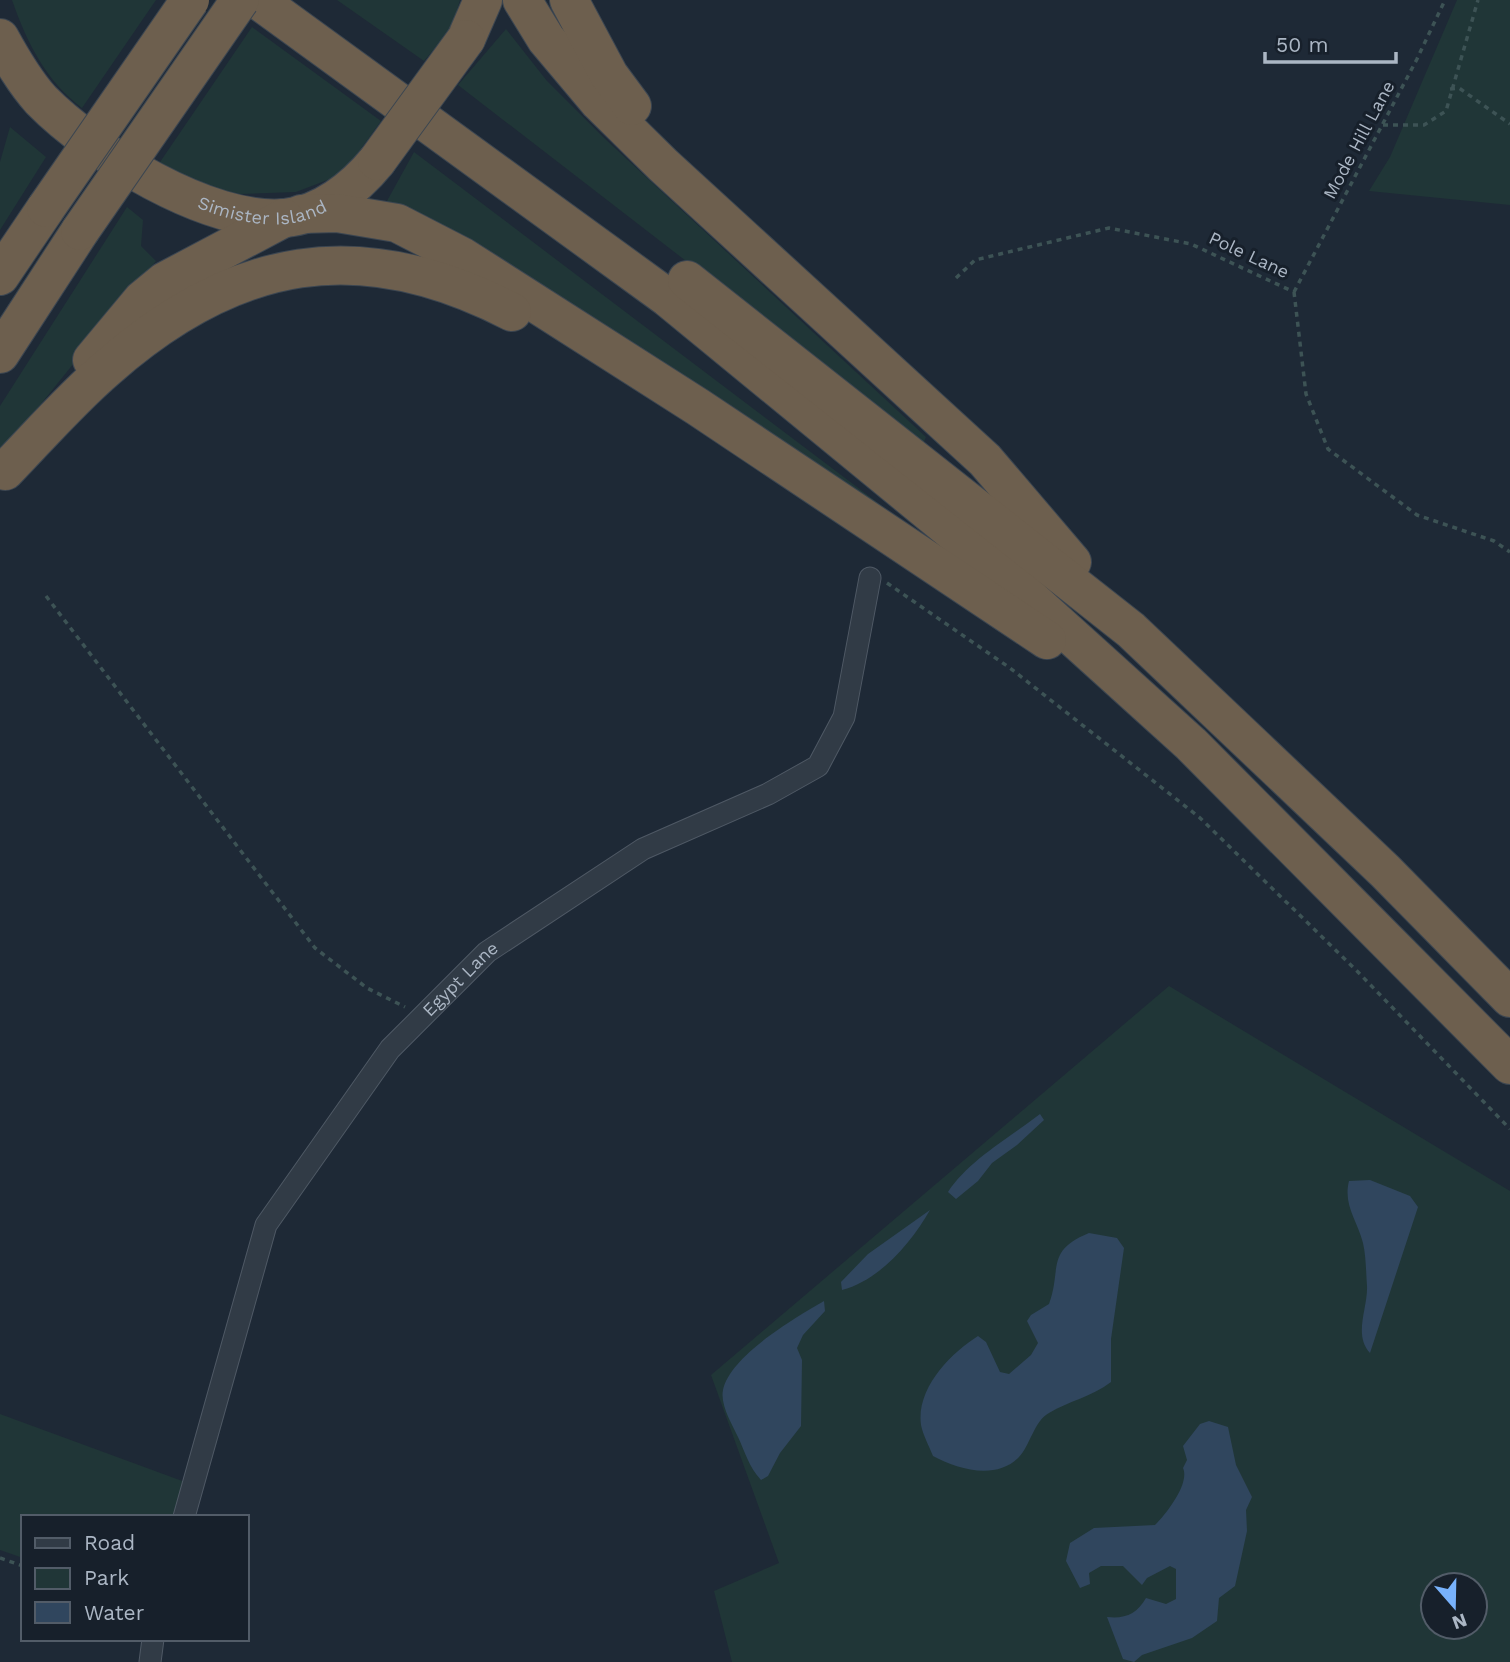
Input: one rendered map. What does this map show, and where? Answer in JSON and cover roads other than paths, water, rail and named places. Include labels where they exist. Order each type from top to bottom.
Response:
[{"type":"highway","points":[[0,276],[190,0]]},
{"type":"highway","points":[[0,354],[80,231],[240,0]]},
{"type":"highway","points":[[258,0],[668,298],[992,564],[1191,744],[1510,1065]]},
{"type":"highway","points":[[303,0],[683,278],[1131,630],[1385,871],[1510,998]]},
{"type":"highway","name":"Simister Island","points":[[0,38],[19,73],[41,99],[70,125],[140,174],[200,202],[239,214],[292,216],[347,191],[377,161],[466,39],[483,0]]},
{"type":"highway","points":[[522,0],[546,39],[600,102],[663,164],[985,460],[1131,630]]},
{"type":"highway","points":[[569,0],[609,75],[638,114],[757,248]]},
{"type":"highway","points":[[2,474],[142,300],[189,266],[292,216],[370,217],[421,233],[698,407],[1104,678],[1191,744]]},
{"type":"highway","points":[[2,474],[105,370],[147,336],[193,305],[226,288],[302,268],[379,267],[425,275],[479,295],[698,407]]},
{"type":"street","name":"Egypt Lane","points":[[185,1515],[266,1225],[390,1049],[487,952],[643,849],[768,794],[818,766],[844,717],[870,578]]},
{"type":"street","points":[[150,1662],[153,1641]]},
{"type":"water","points":[[1040,1114],[1044,1120],[992,1163],[978,1181],[956,1199],[948,1192],[978,1160]]},
{"type":"water","points":[[1370,1180],[1410,1196],[1418,1207],[1370,1353],[1362,1338],[1367,1294],[1365,1253],[1349,1205],[1348,1190],[1349,1181]]},
{"type":"water","points":[[930,1210],[914,1235],[882,1269],[842,1290],[841,1282],[868,1254]]},
{"type":"water","points":[[1089,1233],[1117,1238],[1124,1248],[1111,1339],[1111,1382],[1044,1417],[1019,1457],[999,1469],[988,1471],[965,1468],[933,1456],[922,1429],[921,1411],[924,1398],[937,1373],[957,1352],[978,1336],[986,1342],[1000,1372],[1009,1374],[1031,1355],[1038,1343],[1027,1321],[1031,1315],[1049,1304],[1060,1254],[1075,1240]]},
{"type":"water","points":[[824,1301],[825,1311],[803,1335],[797,1348],[802,1360],[801,1426],[780,1453],[768,1476],[761,1480],[750,1465],[727,1414],[723,1390],[728,1377],[751,1351],[782,1327]]},
{"type":"water","points":[[1209,1421],[1228,1427],[1236,1465],[1252,1497],[1246,1510],[1247,1531],[1235,1586],[1219,1598],[1217,1621],[1192,1638],[1142,1655],[1134,1662],[1123,1659],[1107,1617],[1130,1614],[1139,1608],[1146,1598],[1166,1604],[1176,1599],[1176,1569],[1170,1566],[1147,1578],[1142,1585],[1123,1566],[1101,1566],[1089,1573],[1090,1584],[1080,1588],[1066,1561],[1070,1543],[1094,1528],[1155,1525],[1171,1506],[1183,1482],[1183,1468],[1187,1460],[1183,1446],[1200,1424]]}]
